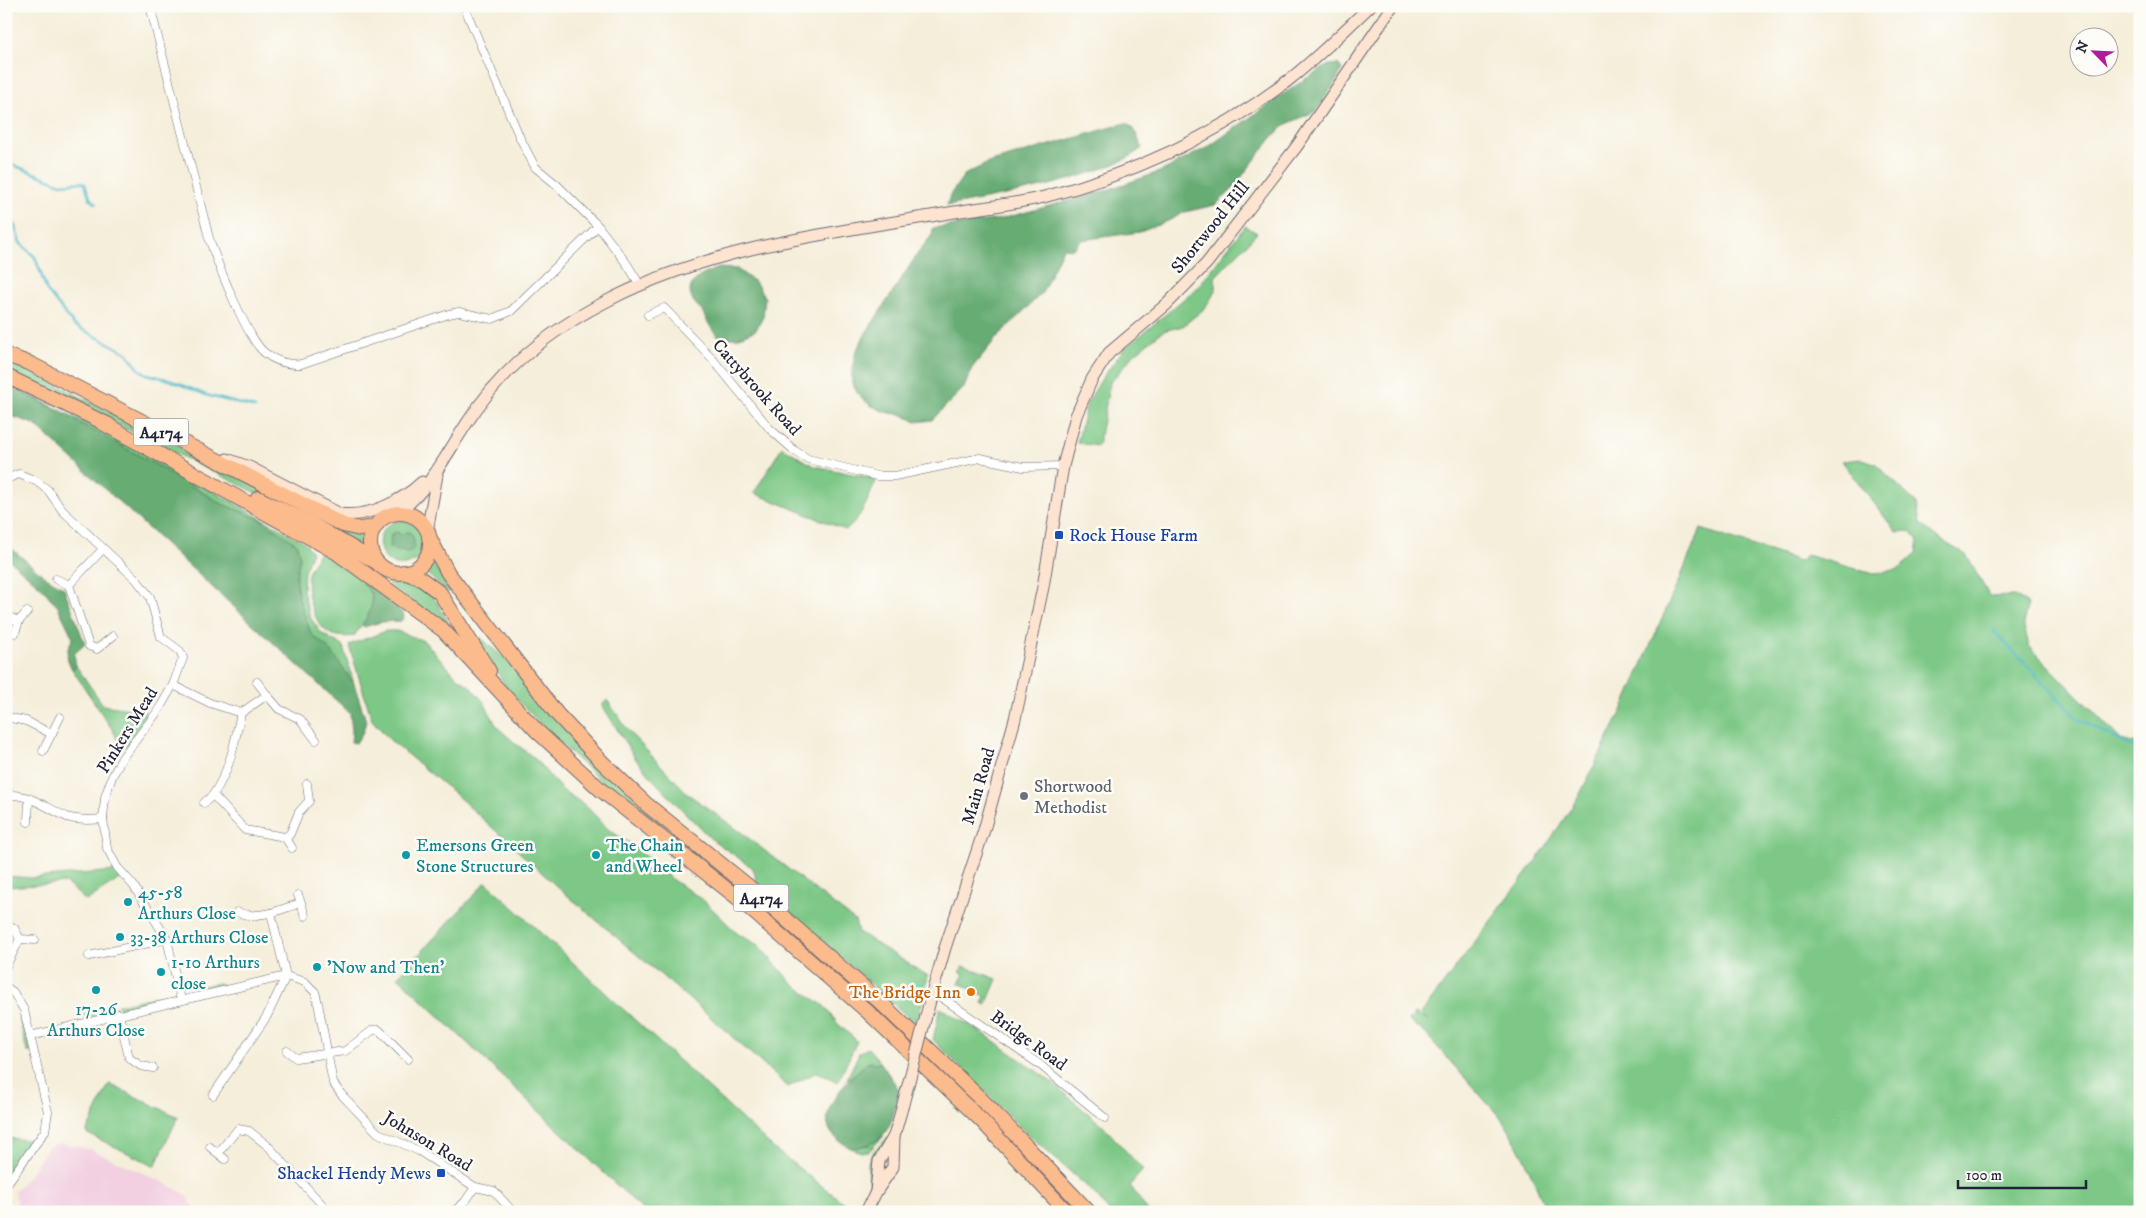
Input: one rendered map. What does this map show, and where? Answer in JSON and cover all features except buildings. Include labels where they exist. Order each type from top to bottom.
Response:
[{"type":"highway","name":"A4174","points":[[6,354],[31,364],[343,525],[360,529],[375,527]]},
{"type":"highway","name":"A4174","points":[[6,376],[308,522],[376,562]]},
{"type":"highway","points":[[101,422],[303,532],[359,567],[443,630],[505,697]]},
{"type":"highway","points":[[398,513],[416,518],[428,534],[428,551],[421,563],[410,571],[403,572],[388,570],[376,562],[372,555],[370,541],[375,527],[385,517],[398,513]]},
{"type":"highway","name":"A4174","points":[[428,534],[448,573],[557,714],[601,761],[646,804],[748,886],[878,1000],[989,1107],[1088,1212]]},
{"type":"highway","name":"A4174","points":[[403,572],[420,578],[440,593],[505,697],[537,730],[601,790],[739,899],[868,1012],[981,1120],[1067,1212]]},
{"type":"main road","points":[[398,513],[416,498],[436,475],[482,401],[520,359],[543,339],[573,320],[640,285],[685,268],[748,249],[813,235],[1041,198],[1108,177],[1188,143],[1252,106],[1317,57],[1370,6]]},
{"type":"main road","name":"Shortwood Hill","points":[[1063,466],[1076,416],[1092,379],[1108,353],[1167,304],[1206,263],[1297,146],[1393,6]]},
{"type":"main road","points":[[182,442],[248,467],[340,514],[353,516],[392,502],[413,490],[456,442]]},
{"type":"main road","name":"Main Road","points":[[866,1212],[876,1192],[879,1161],[894,1136],[932,994],[984,830],[1015,719],[1041,595],[1063,466]]},
{"type":"main road","points":[[428,534],[436,475]]},
{"type":"street","points":[[150,6],[214,252],[254,339],[263,352],[273,358],[288,365],[301,364],[459,312],[492,319],[502,316],[511,311],[598,226]]},
{"type":"street","points":[[464,6],[520,138],[535,167],[557,185],[598,226],[627,264],[640,285]]},
{"type":"street","name":"Cattybrook Road","points":[[648,314],[664,308],[710,356],[770,429],[795,452],[808,459],[877,476],[895,476],[921,472],[980,458],[1024,467],[1063,466]]},
{"type":"street","name":"Pinkers Mead","points":[[6,479],[19,474],[36,481],[48,490],[62,510],[140,585],[150,597],[161,637],[180,651],[183,658],[172,685],[142,734],[122,758],[112,777],[105,797],[103,819],[107,848],[117,867],[134,886],[168,939],[181,1000]]},
{"type":"street","points":[[69,585],[103,549]]},
{"type":"street","points":[[56,579],[69,585],[89,646],[97,649],[114,636]]},
{"type":"street","points":[[15,633],[18,621],[27,612]]},
{"type":"street","points":[[6,616],[18,621]]},
{"type":"street","points":[[257,682],[279,709],[300,719],[316,740]]},
{"type":"street","points":[[172,685],[210,703],[241,713]]},
{"type":"street","points":[[204,803],[213,795],[224,779],[230,765],[241,713],[267,695]]},
{"type":"street","points":[[6,717],[26,721],[52,734]]},
{"type":"street","points":[[43,751],[60,717]]},
{"type":"street","points":[[286,837],[290,834],[299,812],[309,801],[307,784]]},
{"type":"street","points":[[11,795],[22,795],[68,817],[84,820],[103,819]]},
{"type":"street","points":[[213,795],[245,830],[286,837]]},
{"type":"street","points":[[28,798],[28,822]]},
{"type":"street","points":[[309,801],[317,805]]},
{"type":"street","points":[[286,837],[292,848]]},
{"type":"street","points":[[298,895],[305,916]]},
{"type":"street","points":[[236,912],[253,916],[271,913],[301,903]]},
{"type":"street","points":[[213,1095],[267,1016],[286,976],[271,913]]},
{"type":"street","points":[[6,924],[14,928],[20,939]]},
{"type":"street","points":[[20,939],[35,940]]},
{"type":"street","points":[[6,966],[20,939]]},
{"type":"street","points":[[89,956],[168,939]]},
{"type":"street","points":[[109,952],[110,961]]},
{"type":"street","points":[[30,1036],[286,976]]},
{"type":"street","name":"Johnson Road","points":[[286,976],[305,982],[314,992],[318,1003],[331,1075],[337,1088],[378,1133],[384,1138],[419,1151],[475,1187],[494,1191],[513,1212]]},
{"type":"street","points":[[6,987],[13,992],[24,1010],[48,1112],[48,1122],[40,1140],[6,1185]]},
{"type":"street","name":"Bridge Road","points":[[932,994],[1039,1064],[1105,1118]]},
{"type":"street","points":[[119,1014],[129,1058],[141,1066],[153,1068]]},
{"type":"street","points":[[287,1051],[296,1058],[328,1055],[345,1051],[373,1030],[379,1030],[408,1059]]},
{"type":"street","points":[[219,1152],[238,1128],[249,1130],[268,1146],[326,1211]]},
{"type":"street","points":[[210,1146],[225,1159]]},
{"type":"street","points":[[453,1212],[465,1202],[475,1187]]},
{"type":"shaded area","points":[[59,1143],[90,1149],[165,1183],[188,1196],[196,1212],[20,1212],[14,1191],[30,1175],[48,1147]]},
{"type":"green space","points":[[1338,64],[1342,69],[1337,80],[1316,111],[1287,124],[1274,135],[1230,192],[1215,205],[1185,212],[1140,232],[1081,240],[1073,249],[1063,248],[1042,293],[999,335],[972,368],[964,388],[932,420],[916,422],[903,415],[885,412],[870,405],[858,394],[852,383],[856,351],[920,250],[932,235],[933,228],[1001,219],[1104,191],[1162,171],[1208,147],[1305,79],[1329,65]]},
{"type":"green space","points":[[1126,123],[1134,129],[1142,148],[1124,160],[1055,184],[947,206],[950,195],[964,175],[988,163]]},
{"type":"green space","points":[[1245,226],[1257,233],[1215,277],[1216,290],[1205,308],[1183,326],[1163,331],[1134,354],[1110,383],[1098,446],[1077,443],[1087,403],[1123,350],[1198,287]]},
{"type":"green space","points":[[719,268],[737,269],[756,283],[765,298],[763,317],[756,330],[737,338],[719,338],[690,293],[693,282],[708,272]]},
{"type":"green space","points":[[6,361],[28,370],[324,521],[322,525],[6,370]]},
{"type":"green space","points":[[6,383],[121,440],[304,542],[312,552],[304,571],[303,591],[310,617],[321,633],[343,646],[354,684],[331,651],[311,634],[298,596],[296,575],[300,557],[262,520],[222,504],[160,467],[32,397],[6,389]]},
{"type":"green space","points":[[6,389],[32,397],[160,467],[222,504],[262,520],[297,544],[300,557],[296,575],[298,596],[311,634],[331,651],[354,684],[366,721],[363,732],[356,743],[351,742],[350,713],[34,424],[6,414]]},
{"type":"green space","points":[[782,447],[814,466],[876,479],[861,513],[846,530],[754,493]]},
{"type":"green space","points":[[1861,459],[1875,463],[1917,504],[1920,524],[1941,540],[1966,555],[1990,597],[2014,596],[2028,604],[2023,623],[2029,646],[2121,740],[2140,745],[2140,1212],[1547,1212],[1525,1160],[1505,1123],[1425,1033],[1409,1021],[1415,1013],[1428,1020],[1421,1014],[1543,851],[1579,796],[1621,713],[1701,529],[1800,561],[1806,555],[1874,574],[1899,569],[1916,554],[1918,540],[1910,531],[1896,532],[1842,461]]},
{"type":"green space","points":[[402,520],[415,525],[423,540],[423,546],[418,559],[406,565],[395,564],[386,559],[381,552],[379,542],[382,533],[389,525]]},
{"type":"green space","points":[[339,529],[365,536],[364,548],[337,533]]},
{"type":"green space","points":[[397,532],[402,535],[405,532],[410,532],[413,537],[415,547],[408,553],[390,548],[391,534]]},
{"type":"green space","points":[[6,544],[43,575],[64,588],[85,644],[74,654],[76,666],[72,669],[67,654],[73,638],[58,607],[41,587],[6,557]]},
{"type":"green space","points":[[319,553],[346,566],[362,581],[372,598],[371,610],[354,636],[331,634],[325,630],[315,616],[309,599],[307,581],[309,571]]},
{"type":"green space","points":[[434,564],[451,590],[449,593],[426,573]]},
{"type":"green space","points":[[389,580],[413,581],[432,594],[454,632],[388,584]]},
{"type":"green space","points":[[364,581],[403,613],[404,617],[401,621],[381,622],[364,627],[362,625],[372,604],[370,593],[362,583]]},
{"type":"green space","points":[[386,631],[397,631],[424,641],[456,676],[471,687],[483,701],[498,728],[534,758],[562,790],[586,806],[608,829],[635,847],[674,881],[702,899],[738,934],[758,945],[793,984],[824,1006],[838,1024],[857,1041],[838,1082],[817,1072],[788,1087],[708,1015],[561,890],[453,792],[391,741],[372,720],[349,645]]},
{"type":"green space","points":[[480,637],[506,660],[534,692],[653,816],[837,974],[926,1055],[1081,1212],[1077,1212],[998,1130],[724,880],[600,780],[548,732],[508,690],[478,640]]},
{"type":"green space","points":[[76,666],[103,705],[143,711],[148,714],[131,741],[122,750],[114,732],[72,669]]},
{"type":"green space","points":[[607,700],[630,733],[688,794],[742,833],[855,921],[858,932],[928,976],[917,1025],[757,883],[753,868],[710,838],[659,786],[635,758],[602,705]]},
{"type":"green space","points":[[116,871],[121,878],[86,901],[66,883],[6,887],[6,876],[32,878]]},
{"type":"green space","points":[[486,882],[773,1148],[853,1210],[851,1212],[645,1212],[398,977]]},
{"type":"green space","points":[[963,966],[997,979],[986,1005],[982,1003],[985,996],[959,983],[964,974],[960,972]]},
{"type":"green space","points":[[219,983],[224,986],[197,993],[196,987]]},
{"type":"green space","points":[[172,993],[173,998],[121,1010],[118,1005]]},
{"type":"green space","points":[[115,1006],[116,1011],[84,1018],[83,1013]]},
{"type":"green space","points":[[940,1008],[980,1031],[1049,1080],[1105,1128],[1143,1170],[1130,1185],[1148,1212],[1110,1212],[1092,1191],[1024,1131],[933,1040]]},
{"type":"green space","points":[[23,1017],[31,1052],[27,1052],[19,1018]]},
{"type":"green space","points":[[868,1048],[881,1063],[868,1063],[846,1081],[859,1053]]},
{"type":"green space","points":[[868,1062],[881,1063],[900,1091],[891,1122],[881,1137],[863,1146],[850,1148],[834,1136],[828,1127],[828,1116],[836,1096]]},
{"type":"green space","points":[[109,1084],[178,1117],[155,1166],[86,1133]]},
{"type":"green space","points":[[884,1136],[868,1152],[861,1152],[850,1148],[869,1145]]},
{"type":"green space","points":[[6,1138],[32,1140],[6,1176]]},
{"type":"green space","points":[[888,1138],[869,1194],[868,1170],[870,1157]]},
{"type":"waterway","points":[[6,162],[61,184],[82,182],[85,184],[90,198],[96,204]]},
{"type":"waterway","points":[[6,215],[15,226],[20,243],[35,257],[47,291],[74,325],[127,353],[139,369],[147,374],[170,380],[206,395],[255,408]]},
{"type":"waterway","points":[[1993,630],[2078,719],[2140,751]]},
{"type":"place","name":"Rock House Farm","points":[[1059,535]]},
{"type":"place","name":"Shortwood Methodist","points":[[1024,796]]},
{"type":"place","name":"Emersons Green Stone Structures","points":[[406,855]]},
{"type":"place","name":"The Chain and Wheel","points":[[596,855]]},
{"type":"place","name":"45-58 Arthurs Close","points":[[128,902]]},
{"type":"place","name":"33-38 Arthurs Close","points":[[120,937]]},
{"type":"place","name":"'Now and Then'","points":[[317,967]]},
{"type":"place","name":"1-10 Arthurs close","points":[[161,972]]},
{"type":"place","name":"17-26 Arthurs Close","points":[[96,990]]},
{"type":"place","name":"The Bridge Inn","points":[[971,992]]},
{"type":"place","name":"Shackel Hendy Mews","points":[[441,1173]]}]
